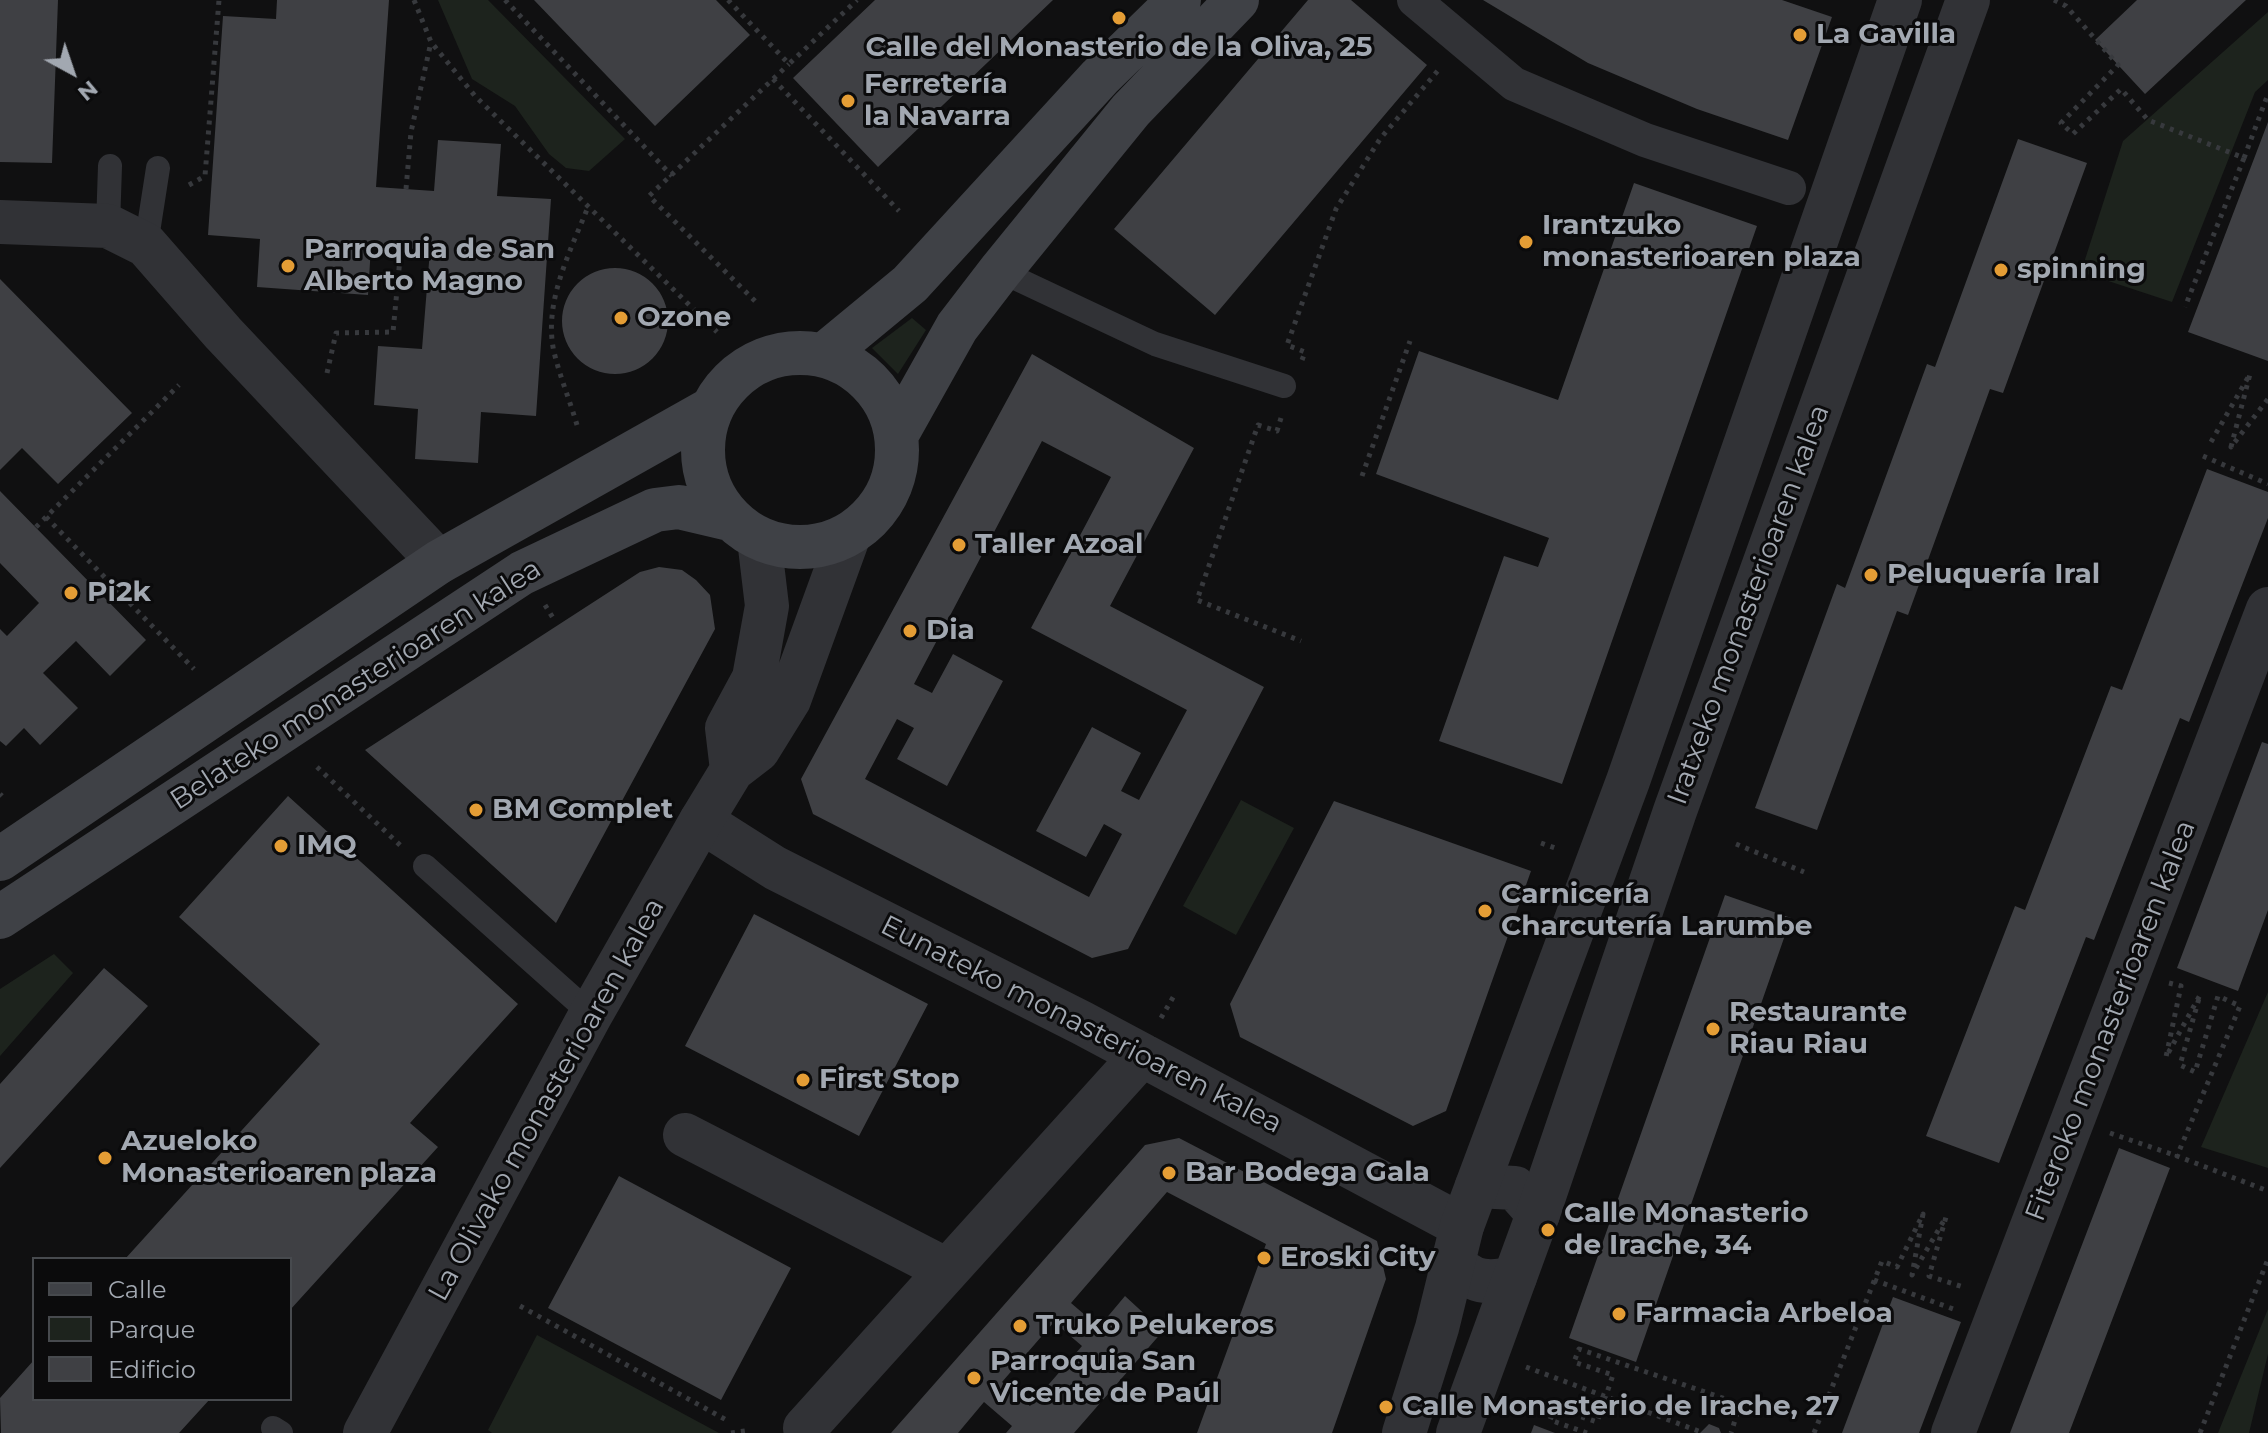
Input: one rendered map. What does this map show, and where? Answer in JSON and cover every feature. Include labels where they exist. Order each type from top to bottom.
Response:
[{"type":"main road","points":[[824,355],[910,284],[1100,77],[1179,0]]},
{"type":"main road","points":[[897,434],[886,405],[872,383],[849,365],[824,355],[786,353],[744,369],[724,388],[711,409],[703,439],[704,470],[744,529],[785,547],[813,547],[849,535],[889,491],[897,434],[957,327],[1131,110],[1237,0]]},
{"type":"main road","name":"Belateko monasterioaren kalea","points":[[0,859],[439,562],[711,409]]},
{"type":"main road","name":"Belateko monasterioaren kalea","points":[[0,917],[522,573],[655,510],[679,507],[744,529]]},
{"type":"street","points":[[1414,0],[1514,84],[1645,140],[1789,188]]},
{"type":"street","name":"Iratxeko monasterioaren kalea","points":[[1404,1433],[1464,1225],[1628,781],[1900,0]]},
{"type":"street","name":"Iratxeko monasterioaren kalea","points":[[1458,1433],[1538,1214],[1675,811],[1968,0]]},
{"type":"street","points":[[0,222],[127,235],[439,562]]},
{"type":"street","points":[[732,770],[727,728],[754,678],[767,606],[744,529]]},
{"type":"street","name":"La Olivako monasterioaren kalea","points":[[365,1433],[591,1014],[701,821],[732,770],[758,750],[789,700],[849,535]]},
{"type":"street","name":"Fiteroko monasterioaren kalea","points":[[1953,1433],[2268,609]]},
{"type":"street","name":"Eunateko monasterioaren kalea","points":[[701,821],[775,868],[1151,1036],[1464,1225]]},
{"type":"street","points":[[805,1428],[1151,1036]]},
{"type":"street","points":[[685,1135],[947,1270]]},
{"type":"street","points":[[1515,1277],[1498,1283],[1465,1276],[1464,1225],[1515,1188],[1538,1214]]},
{"type":"lane","points":[[110,166],[127,235]]},
{"type":"lane","points":[[127,235],[158,168]]},
{"type":"lane","points":[[1000,271],[1155,344],[1284,397]]},
{"type":"lane","points":[[416,859],[591,1014]]},
{"type":"path","points":[[183,188],[205,176],[219,0]]},
{"type":"path","points":[[414,0],[431,42],[475,96],[717,332]]},
{"type":"path","points":[[505,0],[672,176]]},
{"type":"path","points":[[728,0],[789,64]]},
{"type":"path","points":[[755,301],[649,196],[857,0]]},
{"type":"path","points":[[2054,0],[2066,6],[2118,65],[2061,123],[2073,134],[2121,89],[2148,120],[2244,158]]},
{"type":"path","points":[[406,189],[411,132],[431,42]]},
{"type":"path","points":[[1301,364],[1305,352],[1287,345],[1336,209],[1380,139],[1462,42]]},
{"type":"path","points":[[773,79],[899,211]]},
{"type":"path","points":[[2185,307],[2268,94]]},
{"type":"path","points":[[577,425],[554,350],[552,311],[588,207]]},
{"type":"path","points":[[327,373],[336,333],[393,332],[401,248]]},
{"type":"path","points":[[1362,476],[1410,341]]},
{"type":"path","points":[[2211,442],[2250,374],[2231,447],[2268,399]]},
{"type":"path","points":[[36,527],[179,385]]},
{"type":"path","points":[[1284,397],[1277,431],[1258,425],[1197,600],[1301,641]]},
{"type":"path","points":[[2203,456],[2268,484]]},
{"type":"path","points":[[46,517],[194,669]]},
{"type":"path","points":[[317,767],[416,859]]},
{"type":"path","points":[[1541,843],[1555,848]]},
{"type":"path","points":[[1736,844],[1804,872]]},
{"type":"path","points":[[2130,971],[2181,986],[2166,1057],[2200,995],[2180,1065],[2195,1072],[2218,996],[2240,1006],[2177,1156]]},
{"type":"path","points":[[1151,1036],[1175,994]]},
{"type":"path","points":[[2073,1121],[2268,1191]]},
{"type":"path","points":[[1814,1433],[1882,1261],[1897,1267],[1923,1214],[1912,1275],[1946,1217],[1929,1276],[2000,1312]]},
{"type":"path","points":[[2200,1433],[2268,1259]]},
{"type":"path","points":[[1874,1280],[2000,1312]]},
{"type":"path","points":[[520,1306],[730,1422]]},
{"type":"path","points":[[1587,1433],[1550,1420],[1555,1408],[1597,1422],[1613,1375],[1574,1362],[1579,1349],[1740,1404],[1731,1433]]},
{"type":"path","points":[[1488,1352],[1701,1432]]},
{"type":"path","points":[[731,1433],[745,1431]]},
{"type":"green space","points":[[438,0],[488,0],[625,139],[589,171],[566,168],[549,154],[515,106],[472,79]]},
{"type":"green space","points":[[2268,12],[2268,80],[2255,92],[2172,302],[2081,272],[2123,141]]},
{"type":"green space","points":[[912,318],[926,330],[898,374],[872,348]]},
{"type":"green space","points":[[1241,800],[1294,828],[1236,935],[1183,906]]},
{"type":"green space","points":[[54,954],[73,973],[0,1056],[0,989]]},
{"type":"green space","points":[[2268,992],[2268,1168],[2201,1147]]},
{"type":"green space","points":[[2268,1309],[2268,1354],[2249,1433],[2218,1433]]},
{"type":"green space","points":[[537,1335],[719,1433],[492,1433],[488,1430]]},
{"type":"building","points":[[0,0],[58,0],[52,163],[0,162]]},
{"type":"building","points":[[277,0],[389,0],[376,187],[434,191],[438,140],[501,144],[497,196],[551,199],[536,416],[481,412],[478,463],[415,459],[418,409],[374,405],[378,346],[422,349],[430,250],[371,246],[368,295],[257,287],[260,239],[208,235],[223,16],[276,19]]},
{"type":"building","points":[[534,0],[716,0],[750,35],[655,126]]},
{"type":"building","points":[[875,0],[1053,0],[878,167],[793,78]]},
{"type":"building","points":[[1308,0],[1351,0],[1427,65],[1215,315],[1114,229]]},
{"type":"building","points":[[1483,0],[1782,0],[1832,17],[1788,140],[1697,109],[1588,63]]},
{"type":"building","points":[[2137,0],[2246,0],[2145,94],[2095,40]]},
{"type":"building","points":[[2268,122],[2268,361],[2188,332]]},
{"type":"building","points":[[2018,139],[2087,163],[2003,393],[1990,389],[1908,615],[1897,611],[1817,830],[1755,808],[1837,584],[1845,588],[1927,364],[1935,367]]},
{"type":"building","points":[[1634,183],[1757,226],[1562,784],[1439,741],[1504,556],[1538,567],[1549,538],[1376,474],[1419,351],[1558,400]]},
{"type":"building","points":[[615,268],[635,272],[652,284],[664,301],[668,321],[664,341],[652,358],[635,370],[615,374],[595,370],[578,358],[566,341],[562,321],[566,301],[578,284],[595,272]]},
{"type":"building","points":[[0,279],[132,413],[58,484],[22,448],[0,470]]},
{"type":"building","points":[[1032,354],[1194,448],[1110,606],[1264,687],[1128,949],[1092,958],[813,814],[801,779]],"holes":[[[1042,441],[1111,477],[1031,628],[1187,710],[1139,800],[1121,791],[1141,753],[1092,727],[1036,831],[1086,857],[1104,824],[1122,834],[1089,897],[865,779],[897,719],[914,728],[897,759],[947,786],[1003,681],[953,654],[932,693],[914,684]]]},
{"type":"building","points":[[2207,469],[2268,492],[2268,518],[2189,722],[2180,718],[2094,940],[2086,937],[1999,1163],[1926,1136],[2015,906],[2025,910],[2111,686],[2122,690]]},
{"type":"building","points":[[0,491],[146,640],[110,676],[76,641],[43,673],[78,708],[40,745],[24,728],[6,746],[0,741],[0,629],[7,636],[39,603],[0,563]]},
{"type":"building","points":[[659,567],[682,570],[710,595],[715,629],[556,923],[365,750],[640,572]]},
{"type":"building","points":[[2262,742],[2268,744],[2268,910],[2238,991],[2177,968]]},
{"type":"building","points":[[288,796],[518,1004],[410,1123],[438,1147],[292,1308],[292,1257],[127,1257],[320,1044],[179,917]]},
{"type":"building","points":[[1334,801],[1531,871],[1446,1111],[1413,1126],[1240,1037],[1230,1004]]},
{"type":"building","points":[[1725,895],[1791,918],[1636,1362],[1569,1338]]},
{"type":"building","points":[[754,914],[928,1004],[859,1136],[685,1046]]},
{"type":"building","points":[[104,968],[148,1006],[0,1168],[0,1084]]},
{"type":"building","points":[[1179,1138],[1377,1241],[1386,1279],[1332,1433],[1197,1433],[1266,1244],[1167,1192],[1071,1303],[1099,1327],[1125,1296],[1163,1331],[1074,1433],[1006,1433],[1012,1426],[984,1402],[958,1433],[891,1433],[1145,1145]],"holes":[[[1054,1322],[1082,1346],[1030,1406],[1002,1382]]]},
{"type":"building","points":[[2119,1148],[2170,1168],[2069,1433],[2010,1433]]},
{"type":"building","points":[[619,1176],[791,1268],[721,1400],[548,1308]]},
{"type":"building","points":[[1893,1297],[1961,1322],[1919,1433],[1842,1433]]},
{"type":"building","points":[[32,1362],[32,1401],[208,1401],[179,1433],[1,1433],[0,1398]]},
{"type":"building","points":[[1709,1424],[1719,1428],[1721,1433],[1700,1433]]},
{"type":"building","points":[[1534,1425],[1555,1433],[1531,1433]]},
{"type":"place","name":"Calle del Monasterio de la Oliva, 25","points":[[1119,18]]},
{"type":"place","name":"La Gavilla","points":[[1800,35]]},
{"type":"place","name":"Ferretería la Navarra","points":[[848,101]]},
{"type":"place","name":"Irantzuko monasterioaren plaza","points":[[1526,242]]},
{"type":"place","name":"Parroquia de San Alberto Magno","points":[[288,266]]},
{"type":"place","name":"spinning","points":[[2001,270]]},
{"type":"place","name":"Ozone","points":[[621,318]]},
{"type":"place","name":"Taller Azoal","points":[[959,545]]},
{"type":"place","name":"Peluquería Iral","points":[[1871,575]]},
{"type":"place","name":"Pi2k","points":[[71,593]]},
{"type":"place","name":"Dia","points":[[910,631]]},
{"type":"place","name":"BM Complet","points":[[476,810]]},
{"type":"place","name":"IMQ","points":[[281,846]]},
{"type":"place","name":"Carnicería Charcutería Larumbe","points":[[1485,911]]},
{"type":"place","name":"Restaurante Riau Riau","points":[[1713,1029]]},
{"type":"place","name":"First Stop","points":[[803,1080]]},
{"type":"place","name":"Azueloko Monasterioaren plaza","points":[[105,1158]]},
{"type":"place","name":"Bar Bodega Gala","points":[[1169,1173]]},
{"type":"place","name":"Calle Monasterio de Irache, 34","points":[[1548,1230]]},
{"type":"place","name":"Eroski City","points":[[1264,1258]]},
{"type":"place","name":"Farmacia Arbeloa","points":[[1619,1314]]},
{"type":"place","name":"Truko Pelukeros","points":[[1020,1326]]},
{"type":"place","name":"Parroquia San Vicente de Paúl","points":[[974,1378]]},
{"type":"place","name":"Calle Monasterio de Irache, 27","points":[[1386,1407]]}]
